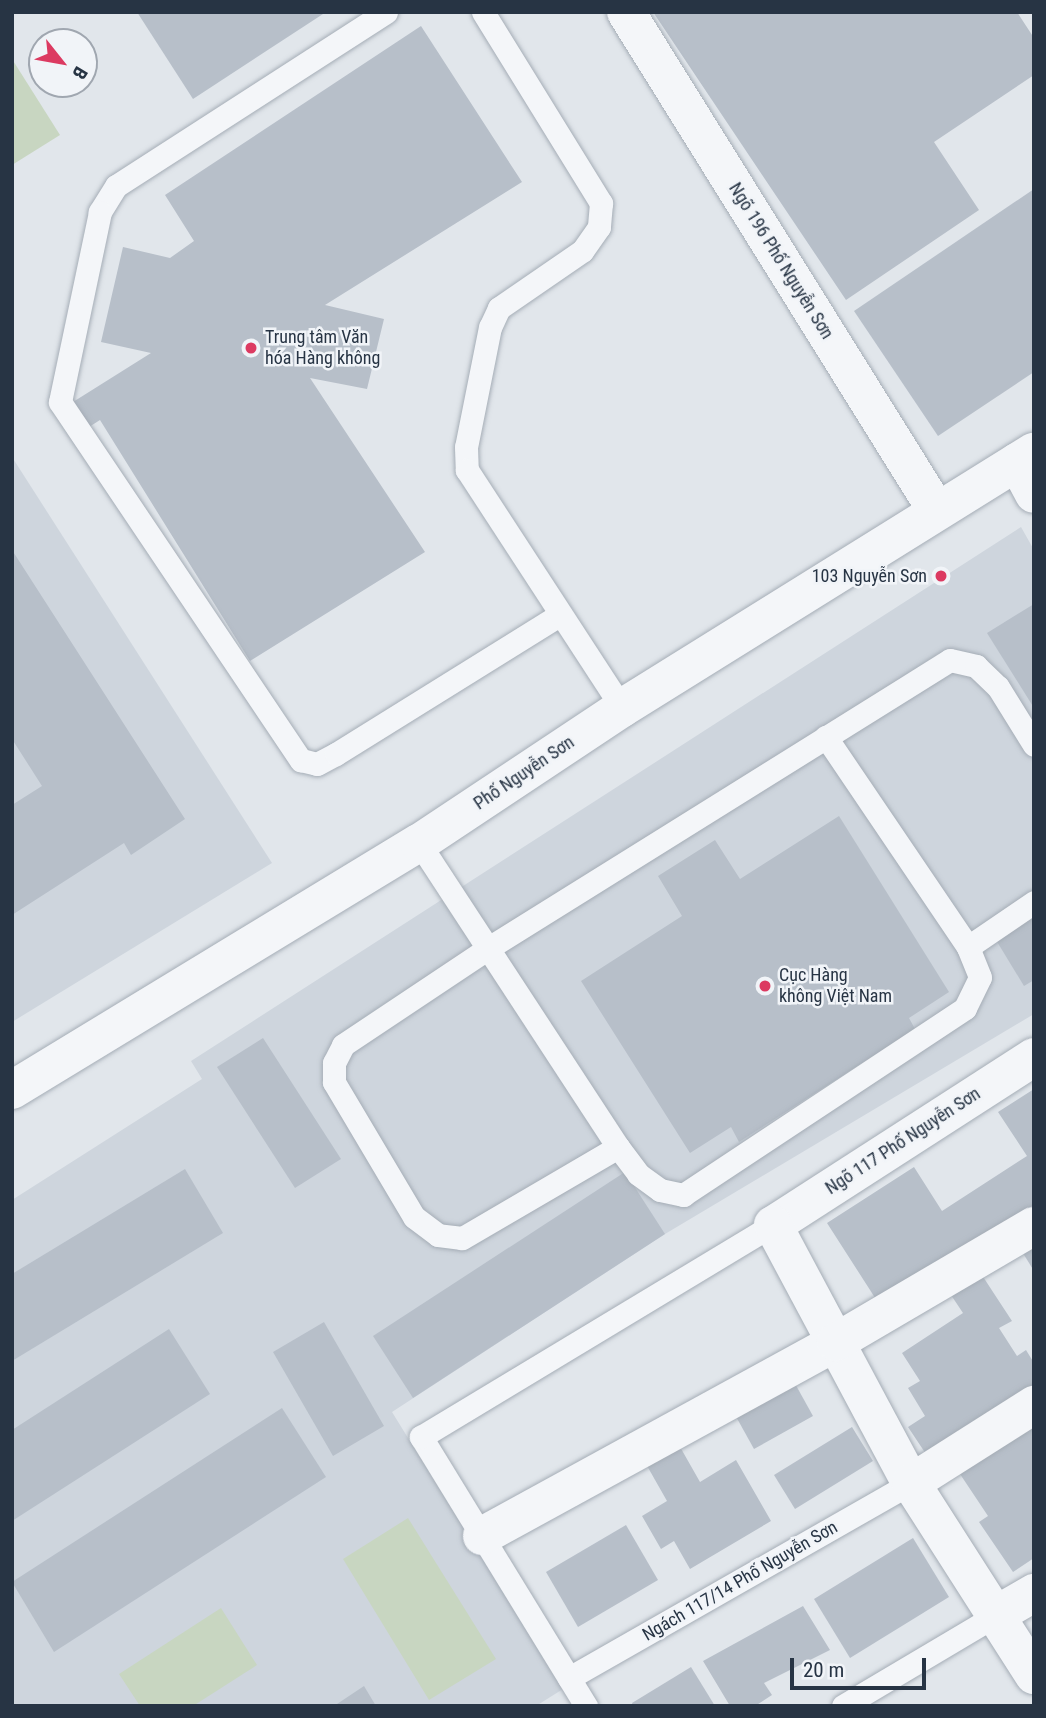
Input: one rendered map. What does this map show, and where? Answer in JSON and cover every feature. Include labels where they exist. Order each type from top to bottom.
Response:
[{"type":"street","name":"Ngõ 196 Phố Nguyễn Sơn","points":[[626,12],[937,510]]},
{"type":"street","name":"Phố Nguyễn Sơn","points":[[12,1090],[419,842],[622,708],[937,510],[1028,469]]},
{"type":"street","name":"Ngõ 117 Phố Nguyễn Sơn","points":[[773,1225],[1034,1057]]},
{"type":"street","points":[[773,1225],[911,1483],[1034,1675]]},
{"type":"street","points":[[482,1536],[836,1342],[1034,1226]]},
{"type":"street","points":[[911,1483],[1034,1405]]},
{"type":"street","points":[[996,1615],[1034,1593]]},
{"type":"lane","points":[[386,12],[116,186],[100,212],[60,402],[301,760],[317,764],[336,754],[558,616]]},
{"type":"lane","points":[[483,12],[601,203],[599,227],[582,251],[499,308],[490,327],[466,447],[467,470],[558,616],[622,708]]},
{"type":"lane","points":[[618,1147],[463,1238],[438,1235],[414,1217],[334,1082],[334,1063],[343,1045],[490,947],[950,660],[976,666],[998,687],[1034,745]]},
{"type":"lane","points":[[419,842],[638,1174],[660,1190],[683,1195],[965,1008],[980,977],[968,947],[826,737]]},
{"type":"lane","points":[[968,947],[1034,902]]},
{"type":"lane","points":[[586,1706],[421,1437],[773,1225]]},
{"type":"lane","name":"Ngách 117/14 Phố Nguyễn Sơn","points":[[569,1678],[911,1483]]},
{"type":"lane","points":[[843,1706],[996,1615]]},
{"type":"shaded area","points":[[12,457],[272,863],[12,1022]]},
{"type":"shaded area","points":[[1021,527],[1034,550],[1034,1014],[665,1234],[392,1412],[563,1689],[536,1706],[12,1706],[12,1200],[202,1079],[191,1061]]},
{"type":"green space","points":[[12,59],[28,84],[28,98],[37,98],[60,135],[12,165]]},
{"type":"green space","points":[[408,1518],[496,1659],[429,1700],[343,1559]]},
{"type":"green space","points":[[221,1608],[257,1665],[193,1706],[140,1706],[119,1674]]},
{"type":"building","points":[[137,12],[321,12],[323,14],[193,99]]},
{"type":"building","points":[[653,12],[1017,12],[1034,38],[1034,75],[934,142],[979,210],[846,300]]},
{"type":"building","name":"Trung tâm Văn hóa Hàng không","points":[[421,26],[522,182],[325,305],[384,319],[367,389],[310,378],[425,552],[250,661],[100,420],[89,427],[73,402],[151,353],[101,342],[123,247],[170,258],[194,241],[165,195]]},
{"type":"building","points":[[1034,189],[1034,372],[938,436],[854,311]]},
{"type":"building","points":[[12,550],[185,819],[131,855],[124,843],[12,915],[12,805],[42,786],[12,739]]},
{"type":"building","points":[[1034,604],[1034,708],[987,633]]},
{"type":"building","name":"Cục Hàng không Việt Nam","points":[[839,816],[949,992],[909,1018],[915,1029],[739,1142],[731,1127],[690,1153],[581,981],[682,916],[658,876],[715,840],[740,879]]},
{"type":"building","points":[[1034,916],[1034,980],[1024,986],[996,940]]},
{"type":"building","points":[[263,1038],[341,1159],[295,1188],[217,1067]]},
{"type":"building","points":[[1034,1089],[1034,1205],[879,1304],[827,1223],[914,1167],[942,1211],[1027,1156],[998,1112]]},
{"type":"building","points":[[185,1169],[223,1233],[12,1361],[12,1274]]},
{"type":"building","points":[[625,1172],[665,1234],[413,1398],[373,1336]]},
{"type":"building","points":[[1034,1242],[1034,1271],[1021,1250]]},
{"type":"building","points":[[974,1263],[1012,1321],[999,1328],[1017,1356],[1026,1350],[1034,1363],[1034,1384],[926,1454],[908,1427],[925,1416],[908,1388],[920,1381],[902,1353],[963,1313],[943,1283]]},
{"type":"building","points":[[324,1322],[384,1426],[333,1456],[273,1352]]},
{"type":"building","points":[[169,1329],[210,1394],[12,1521],[12,1430]]},
{"type":"building","points":[[793,1380],[813,1416],[754,1449],[734,1413]]},
{"type":"building","points":[[1034,1406],[1034,1558],[1013,1572],[979,1522],[988,1516],[952,1462]]},
{"type":"building","points":[[282,1408],[326,1477],[54,1652],[12,1582]]},
{"type":"building","points":[[852,1427],[873,1461],[795,1509],[774,1475]]},
{"type":"building","points":[[675,1438],[700,1482],[736,1460],[771,1521],[690,1569],[674,1541],[661,1549],[642,1516],[667,1501],[642,1457]]},
{"type":"building","points":[[626,1525],[658,1580],[578,1627],[546,1572]]},
{"type":"building","points":[[913,1538],[949,1597],[850,1658],[814,1599]]},
{"type":"building","points":[[803,1606],[830,1650],[764,1683],[772,1695],[755,1706],[730,1706],[703,1661]]},
{"type":"building","points":[[691,1667],[715,1706],[633,1706],[632,1703]]},
{"type":"building","points":[[364,1686],[376,1706],[334,1706]]},
{"type":"place","name":"Trung tâm Văn hóa Hàng không","points":[[251,348]]},
{"type":"place","name":"103 Nguyễn Sơn","points":[[941,576]]},
{"type":"place","name":"Cục Hàng không Việt Nam","points":[[765,986]]}]
